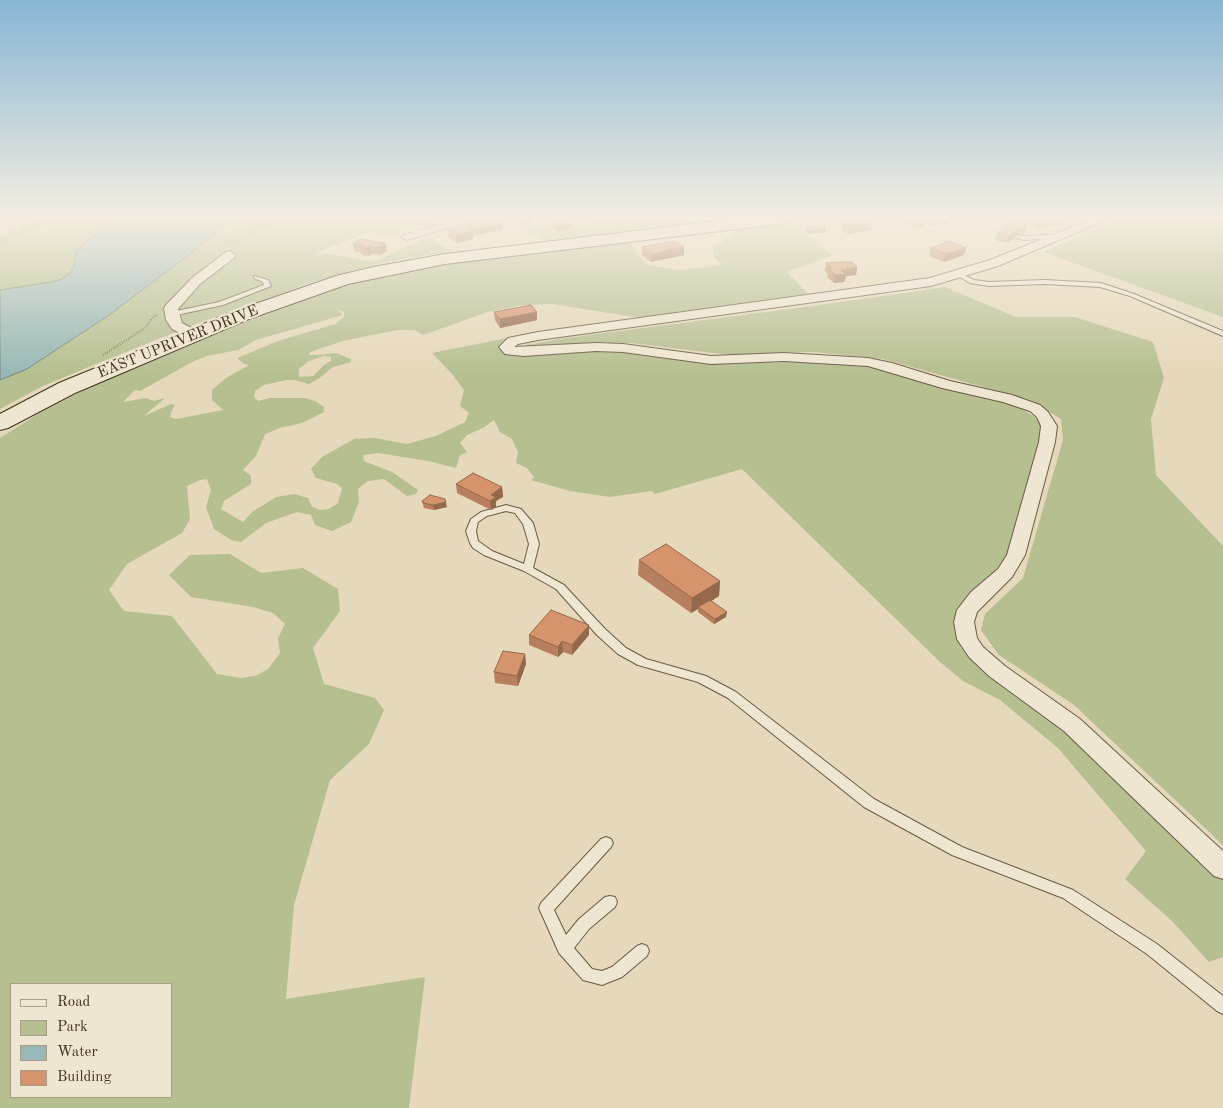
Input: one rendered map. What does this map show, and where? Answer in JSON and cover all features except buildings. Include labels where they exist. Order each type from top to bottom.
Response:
[{"type":"street","points":[[194,335],[177,326],[171,308],[196,281],[209,271]]},
{"type":"street","name":"EAST UPRIVER DRIVE","points":[[0,423],[34,403],[67,388],[194,335],[307,291],[380,271]]},
{"type":"street","points":[[971,271],[960,275],[900,287],[538,336],[513,341],[506,347],[510,351],[524,352],[596,347],[623,348],[711,360],[784,357],[868,362],[947,385],[1007,398],[1035,408],[1043,415],[1049,426],[1047,442],[1016,555],[1006,573],[978,597],[967,610],[964,622],[967,639],[976,652],[997,671],[1072,725],[1223,868]]},
{"type":"lane","points":[[960,275],[972,282],[989,284],[1046,282],[1102,285],[1132,295],[1223,334]]},
{"type":"lane","points":[[172,314],[221,304],[268,286],[266,281],[256,277]]},
{"type":"lane","points":[[528,568],[534,544],[528,523],[518,511],[506,508],[498,509],[484,514],[474,522],[471,531],[473,541],[477,546],[488,553],[528,568],[560,587],[601,632],[622,651],[642,662],[702,679],[732,695],[869,803],[957,850],[1068,894],[1152,949],[1223,1006]]},
{"type":"lane","points":[[606,843],[546,908],[564,948],[588,975],[602,978],[617,972],[642,951]]},
{"type":"lane","points":[[564,948],[584,924],[610,902]]},
{"type":"green space","points":[[0,271],[71,271],[61,279],[51,282],[0,290]]},
{"type":"green space","points":[[168,271],[353,271],[306,284],[222,317],[206,320],[41,387],[0,409],[0,380],[27,369],[109,315]]},
{"type":"green space","points":[[407,271],[790,271],[787,272],[811,297],[646,319],[552,304],[522,305],[488,312],[423,335],[414,330],[397,330],[343,341],[310,352],[309,355],[336,353],[351,359],[351,362],[333,367],[309,384],[295,380],[286,380],[264,385],[255,391],[254,397],[258,401],[270,398],[305,398],[315,401],[324,407],[324,412],[302,423],[265,434],[256,456],[243,470],[251,476],[251,484],[224,501],[221,509],[243,522],[252,512],[276,497],[294,494],[308,498],[312,507],[320,510],[329,509],[338,503],[342,488],[337,484],[316,478],[311,469],[322,457],[354,439],[375,438],[407,444],[436,436],[465,422],[469,413],[460,406],[464,390],[432,353],[522,335],[503,342],[500,349],[507,354],[527,357],[588,351],[628,353],[710,364],[807,362],[867,366],[936,386],[995,399],[1021,408],[1035,417],[1042,427],[1039,446],[1009,555],[1000,572],[958,620],[961,648],[985,670],[1066,730],[1223,878],[1223,957],[1209,962],[1173,922],[1125,879],[1146,851],[1058,748],[1000,700],[963,681],[940,662],[742,469],[655,494],[652,491],[610,497],[570,491],[531,480],[534,477],[527,468],[516,463],[518,452],[512,439],[500,432],[494,420],[483,428],[467,435],[460,443],[467,452],[460,455],[456,468],[428,461],[378,453],[363,455],[364,461],[392,472],[418,490],[416,494],[407,496],[384,479],[368,481],[358,489],[359,502],[351,522],[332,531],[315,525],[311,515],[297,512],[266,523],[241,542],[231,540],[214,529],[206,507],[211,490],[207,479],[200,480],[187,486],[190,519],[182,533],[127,564],[109,590],[124,611],[172,616],[217,674],[241,678],[255,676],[268,669],[280,653],[278,638],[285,624],[273,613],[253,607],[191,597],[169,575],[190,555],[230,554],[261,573],[303,568],[338,589],[340,611],[313,648],[324,684],[375,698],[384,710],[369,744],[330,780],[294,905],[286,999],[425,977],[409,1108],[0,1108],[0,438],[38,414],[88,388],[241,323],[325,290],[377,276]],"holes":[[[337,309],[344,312],[344,317],[335,324],[278,341],[237,358],[244,364],[249,365],[226,378],[212,390],[212,400],[223,410],[176,419],[170,417],[175,405],[171,404],[144,416],[165,398],[154,401],[146,398],[123,402],[135,390],[140,391],[194,361],[207,356],[238,350],[256,340],[343,315]],[[324,356],[331,357],[331,361],[313,376],[299,377],[299,369],[309,361]]]},
{"type":"green space","points":[[1095,271],[1223,271],[1223,317]]},
{"type":"green space","points":[[945,287],[1016,317],[1075,317],[1153,342],[1164,378],[1151,419],[1156,475],[1223,546],[1223,845],[1074,705],[999,655],[981,630],[985,614],[1023,578],[1063,440],[1061,419],[1030,400],[883,359],[812,352],[729,355],[631,343],[526,348],[526,345],[566,338]]},
{"type":"water","points":[[71,271],[168,271],[109,315],[27,369],[0,380],[0,290],[51,282],[62,279]]}]
